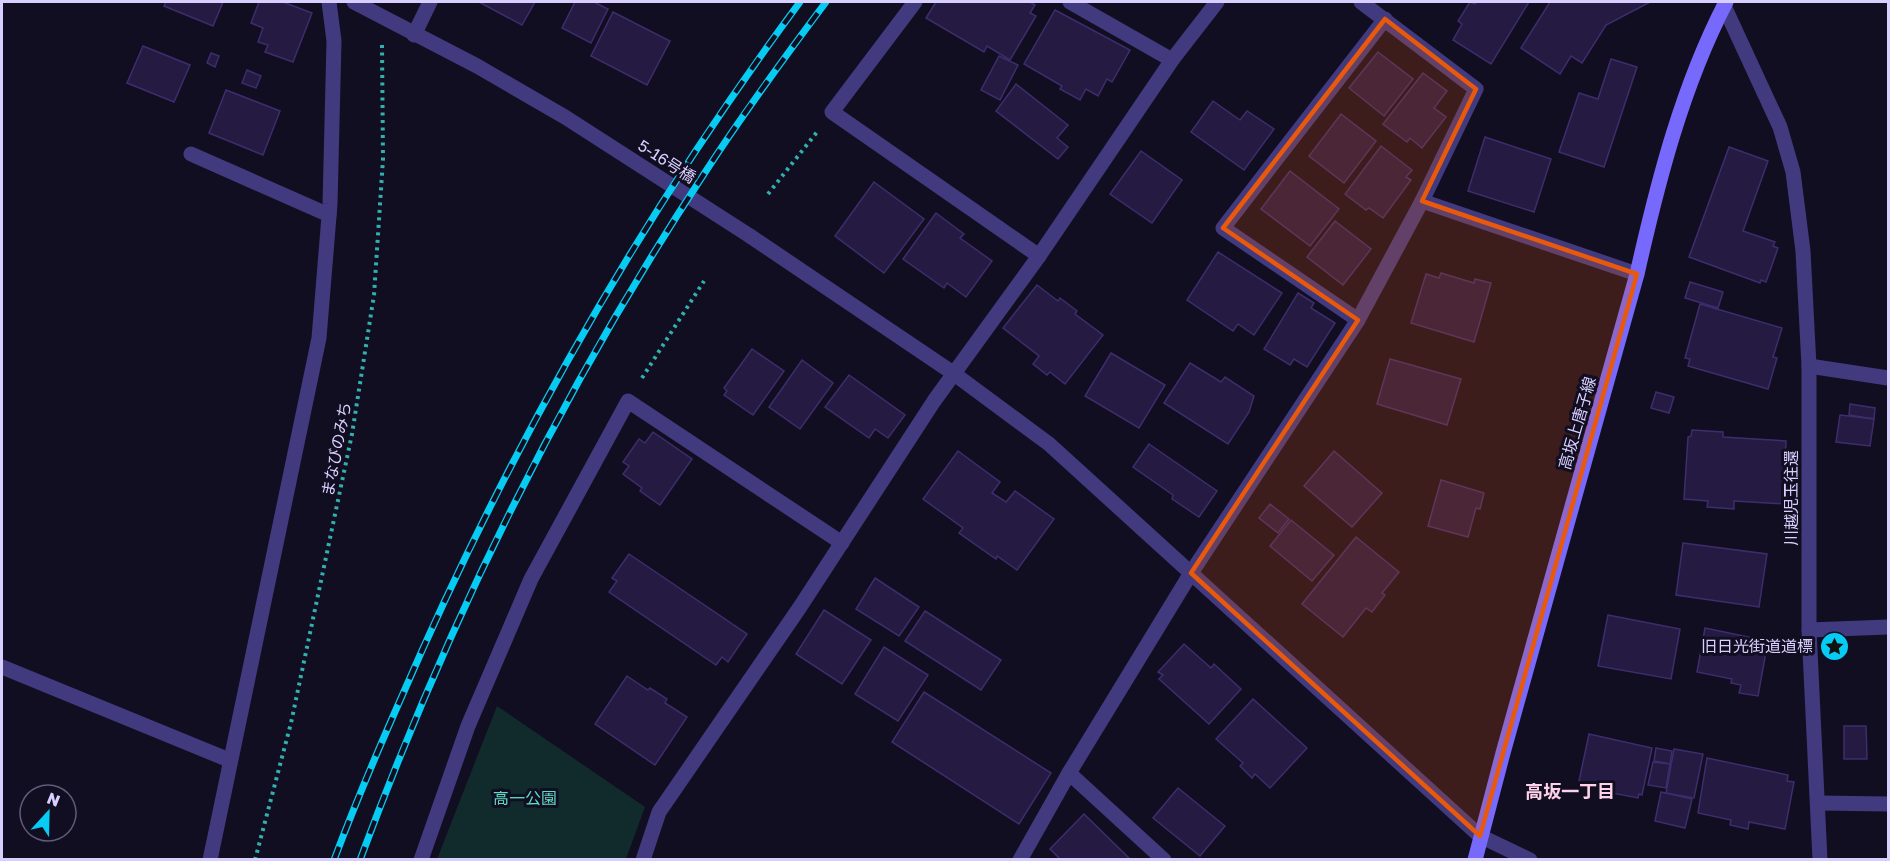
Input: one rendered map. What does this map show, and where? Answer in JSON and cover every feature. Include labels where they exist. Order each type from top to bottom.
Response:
[{"type":"main road","name":"高坂上唐子線","points":[[1476,860],[1480,836],[1637,274],[1656,193],[1675,128],[1725,4]]},
{"type":"street","points":[[210,860],[229,760],[319,338],[329,215],[334,41],[329,2]]},
{"type":"street","name":"5-16号橋","points":[[354,2],[477,66],[565,117],[750,236],[953,373],[1049,444],[1480,836],[1530,860]]},
{"type":"street","points":[[414,35],[430,2]]},
{"type":"street","points":[[915,2],[832,112],[1039,256]]},
{"type":"street","points":[[1070,2],[1172,60]]},
{"type":"street","points":[[644,860],[659,812],[800,607],[953,373],[1039,256],[1172,60],[1217,2]]},
{"type":"street","points":[[1020,860],[1069,773],[1191,573],[1358,320],[1422,201],[1476,90],[1361,2]]},
{"type":"street","name":"川越児玉往還","points":[[1725,4],[1780,127],[1793,172],[1803,251],[1809,366],[1809,630],[1821,860]]},
{"type":"street","points":[[1358,320],[1223,228],[1384,19]]},
{"type":"street","points":[[191,154],[329,215]]},
{"type":"street","points":[[1422,201],[1637,274]]},
{"type":"street","points":[[1809,366],[1888,378]]},
{"type":"street","points":[[421,860],[468,726],[531,579],[628,401],[842,543]]},
{"type":"street","points":[[1809,630],[1888,627]]},
{"type":"street","points":[[2,667],[229,760]]},
{"type":"street","points":[[1069,773],[1164,860]]},
{"type":"street","points":[[1818,803],[1888,804]]},
{"type":"path","name":"まなびのみち","points":[[255,860],[291,723],[352,434],[374,295],[383,159],[381,36]]},
{"type":"path","points":[[768,194],[832,112]]},
{"type":"path","points":[[628,401],[704,281]]},
{"type":"highlighted area","points":[[1385,19],[1476,89],[1422,201],[1637,274],[1480,836],[1191,573],[1358,320],[1223,228]]},
{"type":"green space","name":"高一公園","points":[[497,706],[645,807],[626,859],[437,859]]},
{"type":"building","points":[[166,2],[223,2],[213,26],[164,6]]},
{"type":"building","points":[[259,2],[283,2],[312,13],[293,62],[265,52],[268,45],[258,42],[263,28],[251,23]]},
{"type":"building","points":[[479,2],[535,2],[522,25]]},
{"type":"building","points":[[575,2],[594,2],[608,9],[591,43],[562,28]]},
{"type":"building","points":[[936,2],[1030,2],[1035,5],[1030,13],[1036,16],[1010,60],[987,46],[984,52],[926,18]]},
{"type":"building","points":[[1470,2],[1475,4],[1477,2],[1529,2],[1491,64],[1453,40],[1462,24],[1458,21]]},
{"type":"building","points":[[1550,2],[1650,2],[1606,25],[1582,63],[1571,56],[1560,74],[1521,48]]},
{"type":"building","points":[[1055,10],[1130,50],[1112,82],[1107,79],[1098,96],[1086,89],[1080,100],[1060,89],[1062,86],[1024,64]]},
{"type":"building","points":[[613,12],[670,41],[647,85],[591,56]]},
{"type":"building","points":[[143,46],[190,65],[174,102],[127,83]]},
{"type":"building","points":[[1378,52],[1413,79],[1384,116],[1349,88]]},
{"type":"building","points":[[211,53],[219,56],[215,67],[207,63]]},
{"type":"building","points":[[999,56],[1018,65],[1000,100],[981,90]]},
{"type":"building","points":[[1611,59],[1637,67],[1604,167],[1559,152],[1579,93],[1598,99]]},
{"type":"building","points":[[247,70],[261,76],[256,88],[242,83]]},
{"type":"building","points":[[1423,73],[1447,91],[1434,108],[1446,117],[1422,148],[1410,138],[1407,142],[1383,124]]},
{"type":"building","points":[[1016,84],[1068,125],[1057,138],[1068,147],[1058,159],[996,111]]},
{"type":"building","points":[[226,90],[280,111],[263,155],[209,133]]},
{"type":"building","points":[[1213,101],[1240,120],[1247,111],[1274,129],[1244,170],[1191,132]]},
{"type":"building","points":[[1341,114],[1376,141],[1344,183],[1309,156]]},
{"type":"building","points":[[1485,137],[1551,159],[1534,212],[1468,191]]},
{"type":"building","points":[[1381,146],[1412,170],[1406,177],[1411,180],[1383,218],[1369,208],[1366,210],[1345,194]]},
{"type":"building","points":[[1729,147],[1768,161],[1743,231],[1775,242],[1773,246],[1778,248],[1766,282],[1761,280],[1760,283],[1689,257]]},
{"type":"building","points":[[1141,151],[1182,180],[1152,223],[1110,194]]},
{"type":"building","points":[[1290,171],[1339,209],[1310,246],[1261,209]]},
{"type":"building","points":[[874,182],[924,219],[884,273],[835,236]]},
{"type":"building","points":[[936,213],[964,234],[960,238],[992,261],[966,297],[947,283],[944,288],[903,259]]},
{"type":"building","points":[[1335,221],[1371,249],[1343,285],[1307,257]]},
{"type":"building","points":[[1218,252],[1282,293],[1254,335],[1238,324],[1233,331],[1187,300]]},
{"type":"building","points":[[1441,273],[1474,283],[1475,279],[1491,283],[1474,342],[1411,323],[1426,274],[1439,278]]},
{"type":"building","points":[[1690,282],[1723,292],[1718,308],[1685,298]]},
{"type":"building","points":[[1037,285],[1058,301],[1060,298],[1077,311],[1075,314],[1103,335],[1065,384],[1050,372],[1047,375],[1033,364],[1039,356],[1003,328]]},
{"type":"building","points":[[1298,293],[1314,303],[1311,308],[1335,323],[1307,367],[1294,359],[1290,365],[1264,349]]},
{"type":"building","points":[[1700,304],[1782,328],[1773,357],[1777,358],[1768,389],[1688,366],[1690,359],[1685,358]]},
{"type":"building","points":[[752,349],[784,371],[753,415],[724,395],[727,391],[724,388]]},
{"type":"building","points":[[1111,353],[1165,385],[1139,428],[1085,396]]},
{"type":"building","points":[[1390,359],[1461,379],[1447,425],[1377,404]]},
{"type":"building","points":[[802,360],[833,383],[800,429],[769,407]]},
{"type":"building","points":[[1190,363],[1221,382],[1225,377],[1254,396],[1249,412],[1228,444],[1164,403]]},
{"type":"building","points":[[849,375],[905,415],[888,438],[875,429],[869,438],[825,407]]},
{"type":"building","points":[[1656,392],[1674,397],[1669,413],[1651,408]]},
{"type":"building","points":[[1850,404],[1875,408],[1874,419],[1849,415]]},
{"type":"building","points":[[1840,415],[1874,419],[1870,446],[1836,442]]},
{"type":"building","points":[[1692,430],[1723,432],[1723,437],[1786,441],[1785,465],[1789,465],[1786,504],[1734,501],[1734,509],[1707,507],[1708,501],[1684,499],[1688,437],[1691,436]]},
{"type":"building","points":[[653,432],[692,459],[660,505],[640,491],[642,488],[623,474],[629,466],[623,462],[639,439],[645,443]]},
{"type":"building","points":[[1149,444],[1217,491],[1199,517],[1172,499],[1173,495],[1133,467]]},
{"type":"building","points":[[958,451],[1000,482],[992,493],[1006,502],[1015,491],[1054,519],[1017,570],[997,556],[996,559],[959,533],[963,528],[923,499]]},
{"type":"building","points":[[1334,451],[1382,493],[1352,527],[1304,486]]},
{"type":"building","points":[[1441,480],[1484,493],[1480,509],[1476,508],[1468,537],[1428,526]]},
{"type":"building","points":[[1270,504],[1289,519],[1278,533],[1259,518]]},
{"type":"building","points":[[1291,520],[1334,555],[1312,581],[1270,546]]},
{"type":"building","points":[[1356,537],[1399,572],[1382,593],[1385,595],[1372,612],[1366,608],[1343,637],[1302,604]]},
{"type":"building","points":[[1683,543],[1767,554],[1759,607],[1676,595]]},
{"type":"building","points":[[629,554],[747,634],[728,662],[722,657],[716,665],[609,592],[617,581],[612,578]]},
{"type":"building","points":[[875,578],[919,607],[899,636],[856,609]]},
{"type":"building","points":[[824,610],[871,640],[842,684],[796,654]]},
{"type":"building","points":[[925,611],[1001,660],[981,690],[905,641]]},
{"type":"building","points":[[1608,615],[1680,629],[1671,679],[1598,666]]},
{"type":"building","points":[[1705,628],[1768,641],[1758,696],[1739,693],[1741,685],[1731,683],[1732,679],[1697,672]]},
{"type":"building","points":[[1184,644],[1211,668],[1214,664],[1241,689],[1209,724],[1159,679],[1163,675],[1158,672]]},
{"type":"building","points":[[884,647],[928,675],[898,721],[855,694]]},
{"type":"building","points":[[627,676],[667,699],[665,703],[687,717],[655,765],[595,724]]},
{"type":"building","points":[[924,692],[1051,773],[1019,824],[892,742]]},
{"type":"building","points":[[1253,699],[1307,748],[1270,788],[1255,774],[1252,778],[1240,766],[1243,763],[1216,739]]},
{"type":"building","points":[[1844,726],[1866,726],[1867,759],[1844,759]]},
{"type":"building","points":[[1589,734],[1652,748],[1642,795],[1639,794],[1638,798],[1612,793],[1613,788],[1579,781]]},
{"type":"building","points":[[1656,748],[1672,751],[1670,764],[1654,761]]},
{"type":"building","points":[[1674,749],[1703,754],[1694,798],[1666,793]]},
{"type":"building","points":[[1707,758],[1788,775],[1787,781],[1794,782],[1785,829],[1749,822],[1748,829],[1730,825],[1731,820],[1698,813]]},
{"type":"building","points":[[1653,762],[1670,764],[1666,788],[1648,785]]},
{"type":"building","points":[[1178,788],[1225,826],[1200,856],[1153,818]]},
{"type":"building","points":[[1661,792],[1692,799],[1685,828],[1655,821]]},
{"type":"building","points":[[1084,814],[1131,860],[1061,860],[1050,849]]},
{"type":"railway","points":[[334,860],[375,757],[443,605],[533,425],[632,251],[686,166],[800,2]]},
{"type":"railway","points":[[360,860],[431,682],[512,507],[557,422],[652,255],[733,130],[826,2]]},
{"type":"place","name":"旧日光街道道標","points":[[1834,646]]},
{"type":"district","name":"高坂一丁目","points":[[1570,791]]}]
